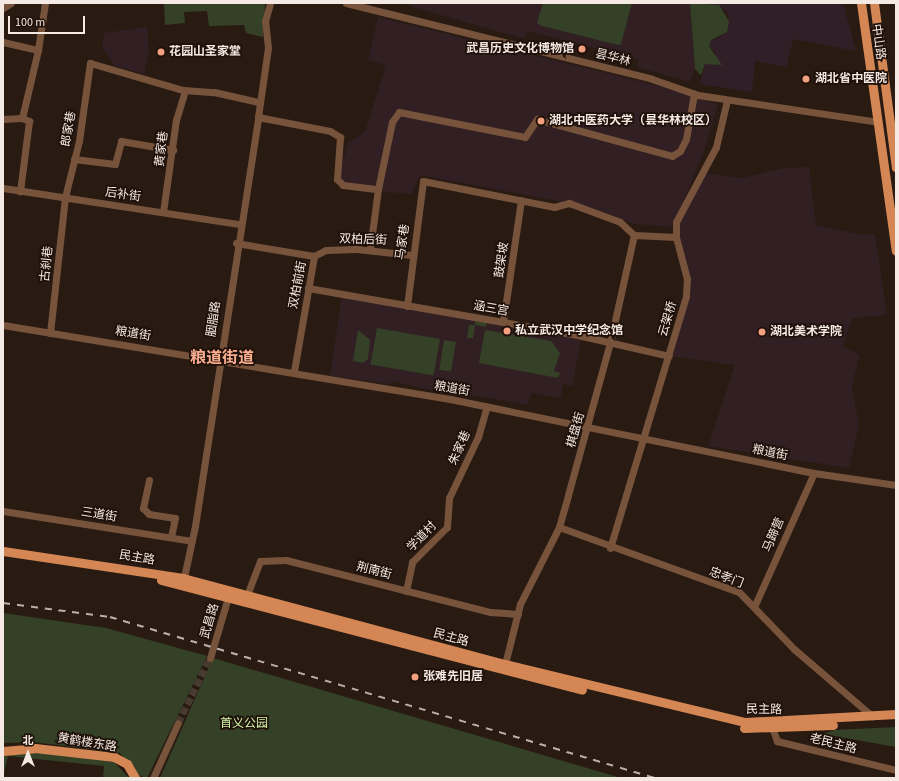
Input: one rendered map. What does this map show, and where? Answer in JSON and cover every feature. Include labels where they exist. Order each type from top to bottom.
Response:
[{"type":"main road","name":"中山路","points":[[861,3],[896,251]]},
{"type":"main road","name":"中山路","points":[[874,3],[894,126],[896,168]]},
{"type":"main road","name":"民主路","points":[[3,551],[183,582],[679,715],[744,728],[773,730],[896,720]]},
{"type":"main road","name":"民主路","points":[[3,557],[127,573],[183,582]]},
{"type":"main road","name":"民主路","points":[[229,594],[247,595],[505,664],[745,722],[896,714]]},
{"type":"main road","name":"黄鹤楼东路","points":[[3,751],[35,748],[114,758],[127,764],[135,778]]},
{"type":"street","points":[[3,8],[12,3]]},
{"type":"street","points":[[22,118],[38,50],[45,3]]},
{"type":"street","name":"胭脂路","points":[[183,582],[192,541],[220,360],[236,243],[258,117],[258,102],[268,48],[265,22],[270,3]]},
{"type":"street","name":"昙华林","points":[[346,3],[652,79],[694,94],[878,122]]},
{"type":"street","points":[[3,42],[38,50]]},
{"type":"street","name":"郎家巷","points":[[64,197],[74,159],[90,63],[185,91]]},
{"type":"street","points":[[185,91],[214,92],[258,102]]},
{"type":"street","name":"黄家巷","points":[[163,212],[172,150],[185,91]]},
{"type":"street","points":[[370,249],[378,189],[392,122],[399,112],[524,137],[537,119],[672,156],[680,151],[686,139],[694,94]]},
{"type":"street","name":"云架桥","points":[[610,548],[622,516],[641,439],[669,356],[686,296],[687,279],[676,237],[676,222],[720,136],[727,100]]},
{"type":"street","points":[[258,117],[330,131],[340,137],[337,179],[343,185],[378,189]]},
{"type":"street","points":[[3,119],[22,118],[29,121],[20,191]]},
{"type":"street","points":[[74,159],[115,164],[121,141],[172,150]]},
{"type":"street","name":"马家巷","points":[[407,306],[412,255],[423,181],[521,200]]},
{"type":"street","name":"后补街","points":[[3,188],[239,224]]},
{"type":"street","name":"古刹巷","points":[[50,332],[64,197]]},
{"type":"street","points":[[521,200],[554,207],[569,202],[620,222],[634,235],[676,237]]},
{"type":"street","name":"鼓架坡","points":[[503,322],[521,200]]},
{"type":"street","name":"棋盘街","points":[[505,664],[518,614],[559,527],[589,428],[634,235]]},
{"type":"street","name":"双柏前街","points":[[236,243],[314,256],[294,371]]},
{"type":"street","name":"双柏后街","points":[[314,256],[326,250],[370,249],[412,255]]},
{"type":"street","name":"涵三宫","points":[[308,288],[503,322],[669,356]]},
{"type":"street","name":"粮道街","points":[[3,325],[294,371],[487,406],[641,439],[814,473],[896,485]]},
{"type":"street","name":"朱家巷","points":[[450,498],[478,437],[487,406]]},
{"type":"street","name":"马蹄营","points":[[754,607],[814,473]]},
{"type":"street","points":[[149,480],[143,508],[148,514],[175,518],[171,537]]},
{"type":"street","name":"学道村","points":[[406,591],[412,562],[447,527],[450,498]]},
{"type":"street","name":"三道街","points":[[3,511],[192,541]]},
{"type":"street","name":"忠孝门","points":[[559,527],[610,548],[739,592],[794,649],[872,716]]},
{"type":"street","name":"荆南街","points":[[247,595],[260,561],[286,560],[490,612],[518,614]]},
{"type":"street","name":"武昌路","points":[[210,658],[229,594]]},
{"type":"street","points":[[154,778],[178,723]]},
{"type":"street","name":"老民主路","points":[[773,730],[777,741],[896,770]]},
{"type":"shaded area","points":[[411,3],[690,3],[695,69],[690,82],[637,67],[638,59],[527,31],[525,39],[410,6]]},
{"type":"shaded area","points":[[712,3],[843,3],[856,51],[793,39],[787,67],[755,61],[752,92],[700,84],[705,64],[716,54],[709,46],[711,40],[720,38],[729,21],[727,12]]},
{"type":"shaded area","name":"湖北中医药大学（昙华林校区）","points":[[378,17],[659,86],[718,104],[703,154],[673,227],[635,224],[590,207],[420,175],[412,194],[350,189],[338,175],[349,142],[365,132],[386,65],[368,60]]},
{"type":"shaded area","points":[[147,27],[149,51],[144,74],[115,66],[102,47],[104,33]]},
{"type":"shaded area","name":"湖北美术学院","points":[[809,167],[816,225],[862,235],[875,234],[887,315],[852,318],[843,346],[859,355],[852,388],[859,425],[849,468],[708,446],[735,365],[669,356],[686,296],[676,222],[704,173],[742,178],[785,168]]},
{"type":"shaded area","points":[[342,295],[582,336],[572,386],[563,384],[561,398],[531,393],[528,405],[457,392],[458,386],[445,384],[443,393],[392,381],[392,384],[330,376]]},
{"type":"green space","points":[[164,3],[265,3],[263,37],[246,33],[244,25],[209,26],[207,11],[184,12],[185,23],[165,25]]},
{"type":"green space","points":[[543,3],[632,3],[621,44],[618,45],[542,26],[537,23]]},
{"type":"green space","points":[[690,3],[719,5],[729,21],[727,32],[711,40],[709,46],[722,65],[705,64],[701,75],[695,69]]},
{"type":"green space","points":[[475,318],[487,320],[486,327],[475,325]]},
{"type":"green space","points":[[469,325],[475,325],[473,338],[467,338]]},
{"type":"green space","points":[[377,328],[440,339],[434,376],[371,364]]},
{"type":"green space","points":[[358,330],[370,340],[368,359],[363,363],[353,361]]},
{"type":"green space","points":[[485,330],[551,341],[560,353],[554,371],[560,373],[558,378],[479,363]]},
{"type":"green space","points":[[444,340],[456,342],[451,372],[439,370]]},
{"type":"green space","points":[[3,613],[106,628],[207,656],[147,778],[138,775],[120,753],[34,742],[3,743]]},
{"type":"green space","name":"首义公园","points":[[213,658],[621,778],[160,778]]},
{"type":"green space","points":[[896,727],[896,747],[823,734],[835,730]]},
{"type":"green space","points":[[33,751],[114,762],[129,778],[103,778],[104,766],[8,756],[3,778],[3,753]]},
{"type":"tunnel","points":[[178,723],[210,658]]},
{"type":"railway","points":[[3,603],[110,617],[655,778]]},
{"type":"place","name":"武昌历史文化博物馆","points":[[582,49]]},
{"type":"place","name":"花园山圣家堂","points":[[161,52]]},
{"type":"place","name":"湖北省中医院","points":[[806,79]]},
{"type":"place","name":"湖北中医药大学（昙华林校区）","points":[[541,121]]},
{"type":"place","name":"私立武汉中学纪念馆","points":[[507,331]]},
{"type":"place","name":"湖北美术学院","points":[[762,332]]},
{"type":"place","name":"张难先旧居","points":[[415,677]]},
{"type":"district","name":"粮道街道","points":[[222,358]]}]
